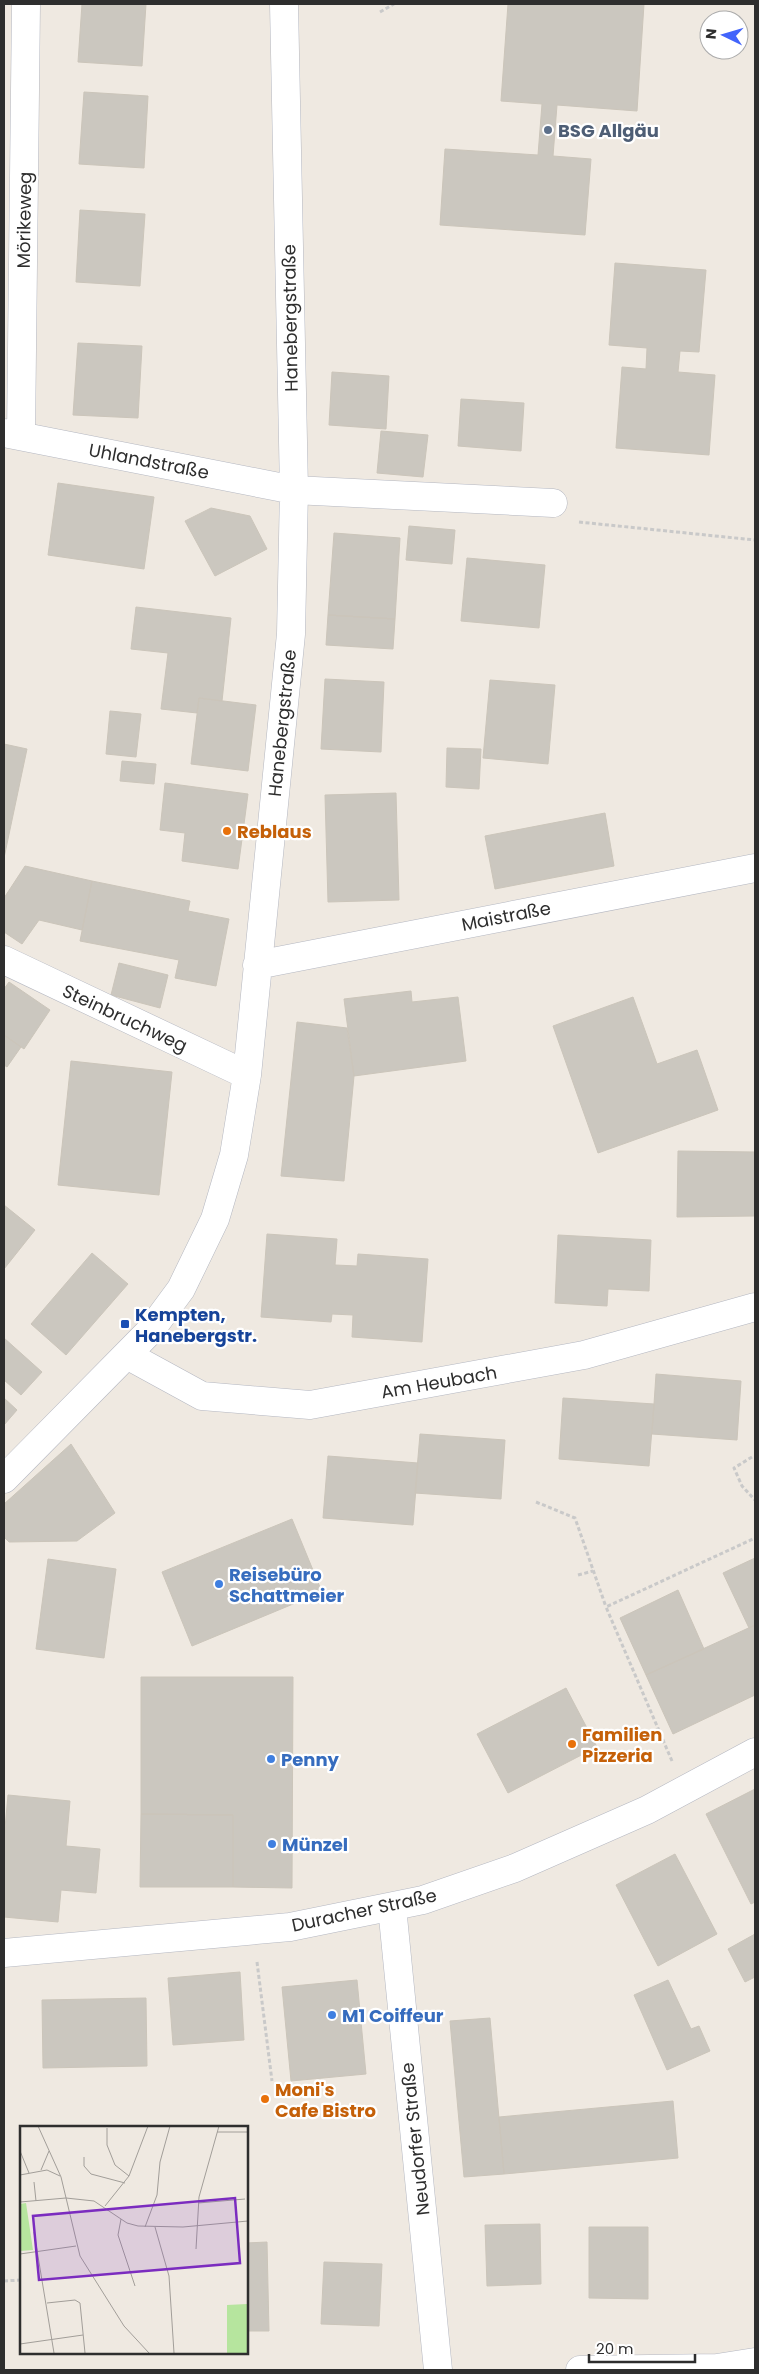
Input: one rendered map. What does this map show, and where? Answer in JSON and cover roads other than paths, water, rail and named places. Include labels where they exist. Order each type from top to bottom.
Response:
[{"type":"street","name":"Mörikeweg","points":[[13,434],[26,4]]},
{"type":"street","name":"Hanebergstraße","points":[[4,1479],[150,1331],[181,1289],[215,1219],[234,1155],[246,1075],[291,634],[294,490],[284,4]]},
{"type":"street","name":"Uhlandstraße","points":[[13,434],[294,490],[553,503]]},
{"type":"street","name":"Maistraße","points":[[257,965],[755,868]]},
{"type":"street","name":"Steinbruchweg","points":[[4,960],[246,1075]]},
{"type":"street","name":"Am Heubach","points":[[127,1355],[202,1396],[310,1406],[584,1355],[755,1306]]},
{"type":"street","name":"Duracher Straße","points":[[4,1953],[290,1927],[423,1900],[516,1868],[647,1810],[755,1752]]},
{"type":"street","name":"Neudorfer Straße","points":[[392,1907],[438,2370]]},
{"type":"street","points":[[580,2370],[716,2368],[755,2362]]},
{"type":"place","name":"BSG Allgäu","points":[[548,130]]},
{"type":"place","name":"Reblaus","points":[[227,831]]},
{"type":"place","name":"Kempten, Hanebergstr.","points":[[125,1324]]},
{"type":"place","name":"Reisebüro Schattmeier","points":[[219,1584]]},
{"type":"place","name":"Familien Pizzeria","points":[[572,1744]]},
{"type":"place","name":"Penny","points":[[271,1759]]},
{"type":"place","name":"Münzel","points":[[272,1844]]},
{"type":"place","name":"M1 Coiffeur","points":[[332,2015]]},
{"type":"place","name":"Moni's Cafe Bistro","points":[[265,2099]]}]
